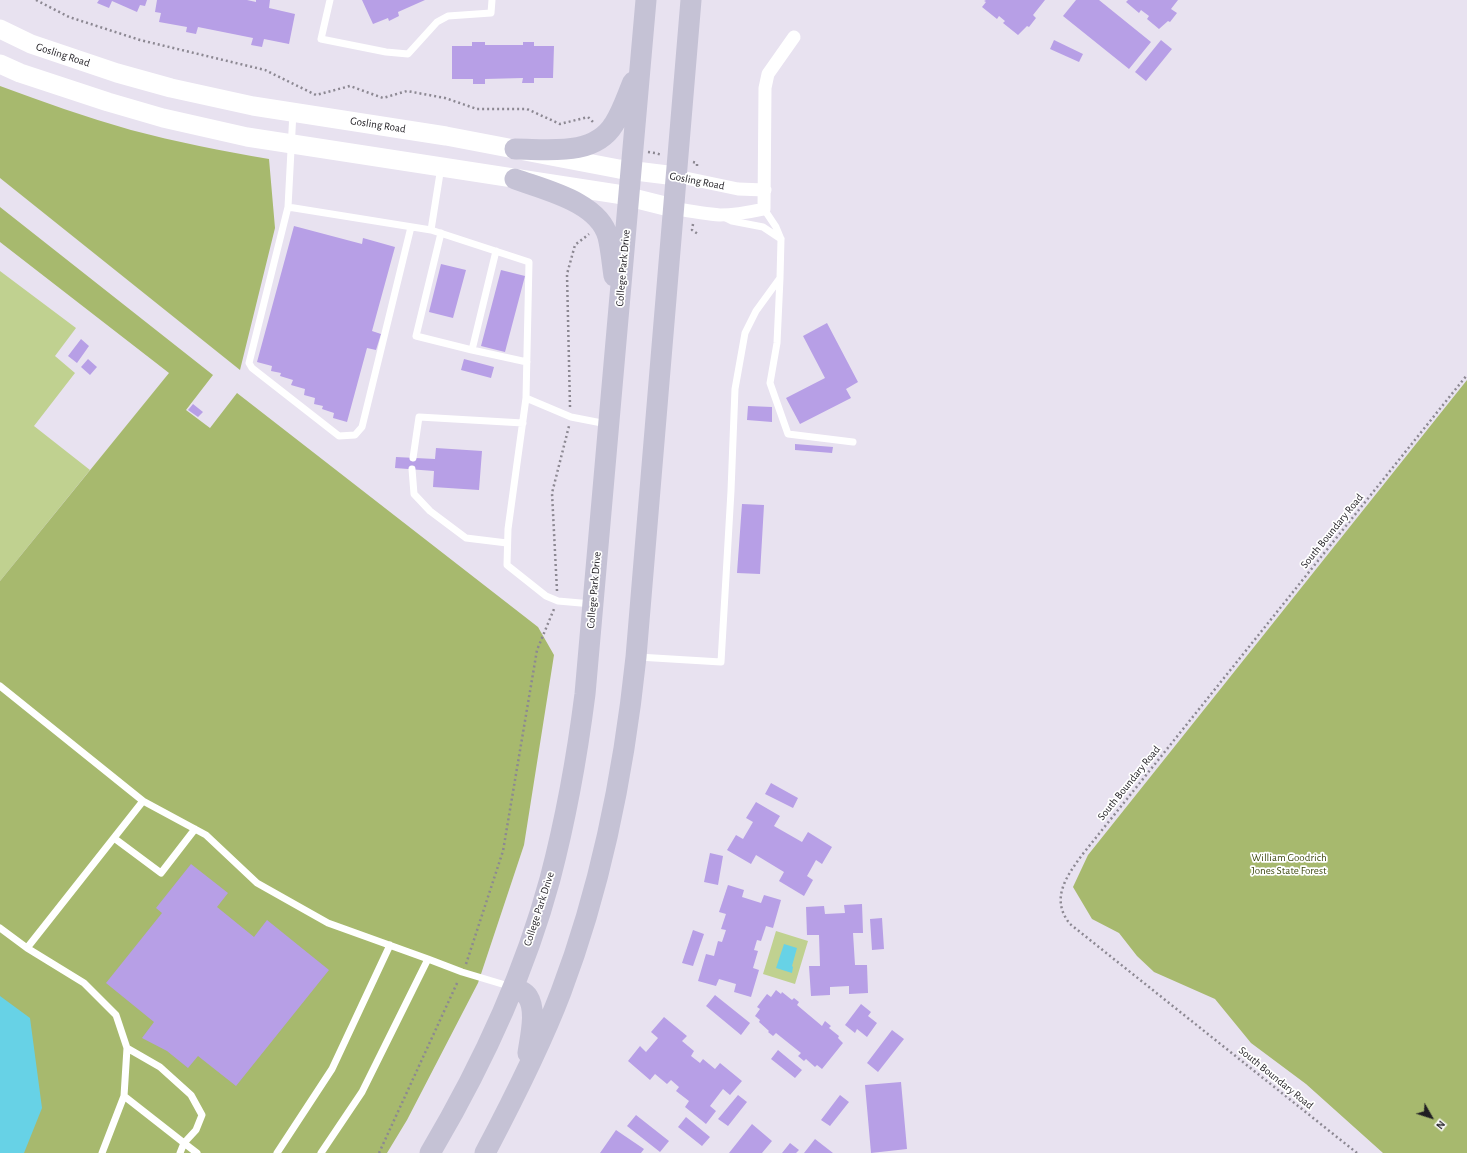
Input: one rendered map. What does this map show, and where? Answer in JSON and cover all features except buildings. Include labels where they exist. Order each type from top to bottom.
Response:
[{"type":"main road","name":"College Park Drive","points":[[430,1153],[452,1116],[483,1054],[513,988],[549,880],[564,821],[576,761],[585,694],[646,0]]},
{"type":"main road","points":[[485,1153],[538,1048],[561,992],[594,895],[618,790],[630,711],[636,657],[691,0]]},
{"type":"main road","name":"Gosling Road","points":[[0,29],[30,44],[117,73],[156,84],[253,106],[446,136],[631,170],[676,176]]},
{"type":"main road","points":[[0,64],[20,73],[61,87],[163,118],[247,137],[616,194],[673,208]]},
{"type":"main road","points":[[515,149],[573,149],[591,144],[605,135],[614,124],[640,65]]},
{"type":"main road","points":[[515,179],[573,200],[590,211],[602,223],[608,236],[619,310]]},
{"type":"main road","points":[[513,988],[523,992],[529,998],[532,1006],[531,1028],[524,1077]]},
{"type":"street","points":[[673,208],[720,215],[745,213],[764,209],[766,88],[768,74],[794,37]]},
{"type":"street","name":"Gosling Road","points":[[676,176],[738,189],[765,190]]},
{"type":"lane","points":[[330,0],[321,39],[391,53],[408,54],[437,22],[448,16],[490,13],[492,0]]},
{"type":"lane","points":[[293,112],[288,207],[249,363],[252,368],[338,436],[355,435],[362,426],[411,227]]},
{"type":"lane","points":[[431,230],[441,167]]},
{"type":"lane","points":[[288,207],[431,230],[529,262],[526,398],[508,529],[507,565],[546,596],[558,601],[593,604]]},
{"type":"lane","points":[[764,209],[776,227],[781,239],[777,343],[770,383],[788,434],[853,442]]},
{"type":"lane","points":[[720,215],[732,221],[763,227],[781,239]]},
{"type":"lane","points":[[441,233],[416,336],[527,362]]},
{"type":"lane","points":[[472,350],[496,251]]},
{"type":"lane","points":[[636,657],[721,662],[735,389],[745,333],[756,311],[780,278]]},
{"type":"lane","points":[[526,398],[571,417],[609,424]]},
{"type":"lane","points":[[413,458],[419,417],[523,423]]},
{"type":"lane","points":[[412,469],[414,494],[430,511],[466,538],[507,543]]},
{"type":"lane","points":[[0,686],[143,801],[206,835],[257,883],[328,923],[462,972],[513,988]]},
{"type":"lane","points":[[26,948],[143,801]]},
{"type":"lane","points":[[114,838],[161,873],[195,829]]},
{"type":"lane","points":[[0,928],[26,948],[84,983],[116,1015],[128,1048],[124,1096],[102,1153]]},
{"type":"lane","points":[[277,1153],[332,1069],[390,945]]},
{"type":"lane","points":[[321,1153],[362,1092],[428,959]]},
{"type":"lane","points":[[128,1048],[160,1067],[191,1095],[202,1115],[196,1130],[184,1143],[180,1153]]},
{"type":"lane","points":[[124,1096],[197,1153]]},
{"type":"path","points":[[36,0],[69,17],[140,40],[265,70],[316,95],[350,86],[382,98],[407,91],[445,98],[478,109],[527,109],[560,124],[588,117],[605,135]]},
{"type":"path","points":[[379,1153],[462,972],[503,851],[537,650],[558,601],[552,493],[571,417],[568,367],[567,274],[575,245],[602,223]]},
{"type":"path","name":"South Boundary Road","points":[[1357,1153],[1070,924],[1063,915],[1060,905],[1061,893],[1066,879],[1082,855],[1467,375]]},
{"type":"green space","points":[[0,86],[131,130],[199,146],[269,159],[275,228],[240,370],[0,178]]},
{"type":"green space","points":[[0,207],[213,375],[186,410],[210,428],[237,393],[538,627],[554,655],[524,845],[478,983],[407,1120],[387,1153],[0,1153],[0,581],[169,373],[0,242]]},
{"type":"green space","points":[[0,271],[76,328],[55,356],[75,373],[34,426],[90,470],[0,581]]},
{"type":"green space","name":"William Goodrich Jones State Forest","points":[[1467,380],[1467,1153],[1383,1153],[1306,1084],[1251,1043],[1215,999],[1154,972],[1137,956],[1119,933],[1092,919],[1073,887],[1088,855]]},
{"type":"green space","points":[[776,931],[808,941],[795,984],[763,974]]},
{"type":"water","points":[[784,944],[797,948],[792,966],[792,973],[776,968]]},
{"type":"water","points":[[0,996],[30,1018],[42,1108],[24,1153],[0,1153]]}]
